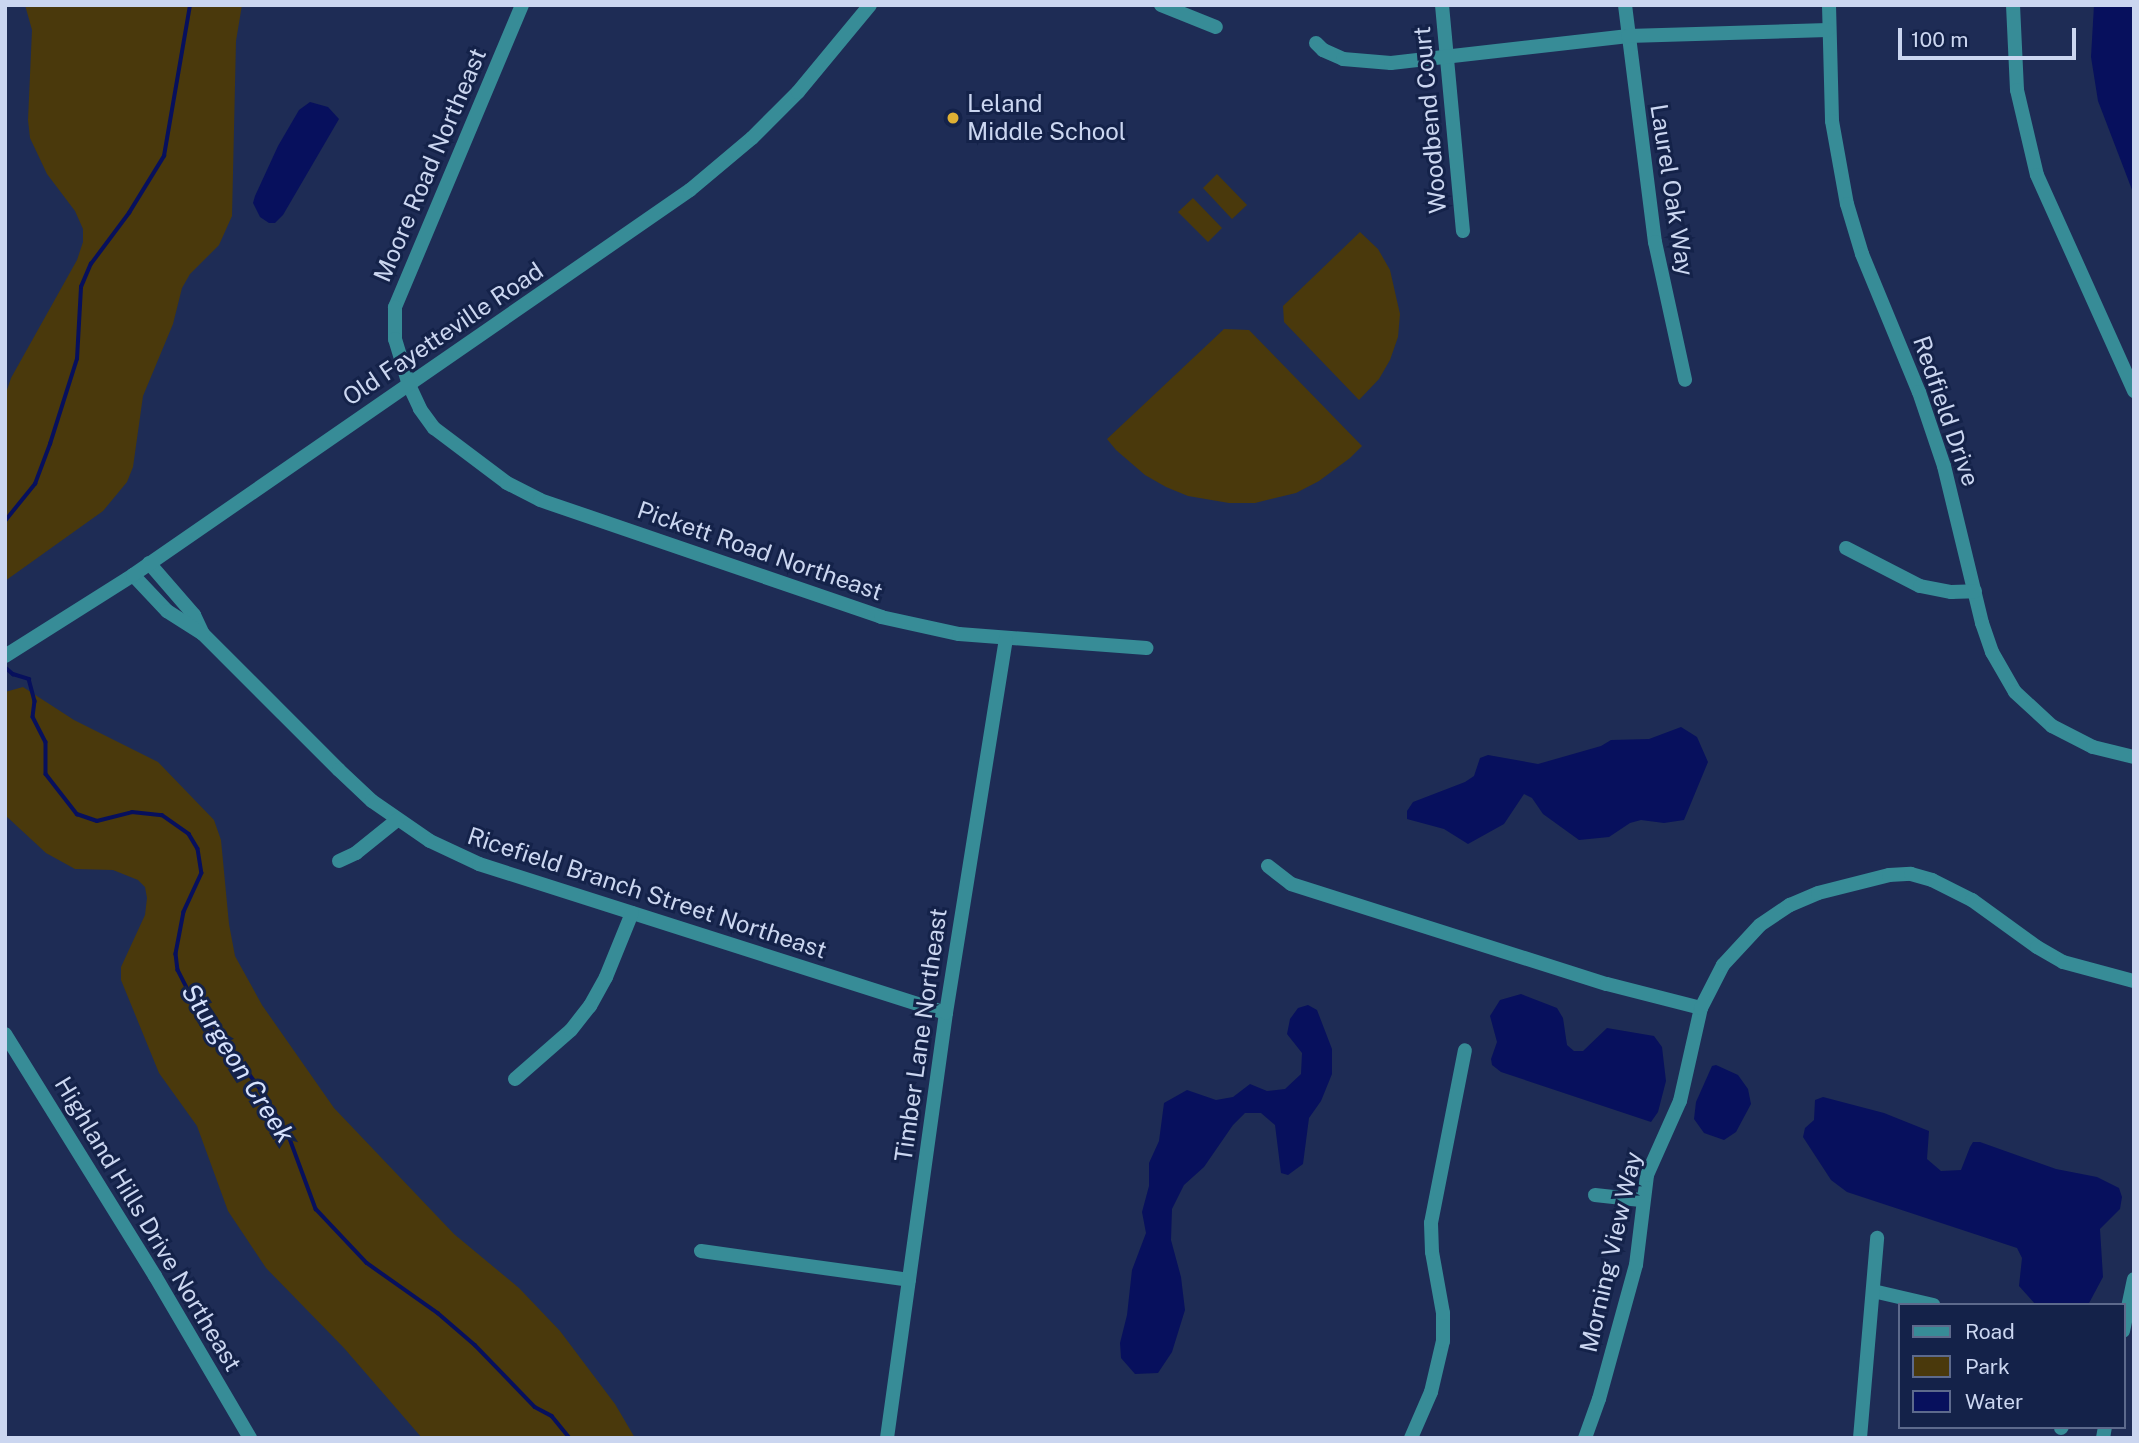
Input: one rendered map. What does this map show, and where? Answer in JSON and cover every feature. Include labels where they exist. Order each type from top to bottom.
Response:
[{"type":"street","name":"Moore Road Northeast","points":[[409,386],[395,339],[395,307],[522,5]]},
{"type":"street","name":"Old Fayetteville Road","points":[[5,656],[133,575],[690,190],[752,138],[798,92],[870,5]]},
{"type":"street","points":[[1161,5],[1216,27]]},
{"type":"street","name":"Woodbend Court","points":[[1442,5],[1463,231]]},
{"type":"street","name":"Laurel Oak Way","points":[[1625,5],[1655,242],[1685,380]]},
{"type":"street","name":"Redfield Drive","points":[[1829,5],[1832,121],[1847,204],[1867,266],[1931,427],[1957,512],[1992,652],[2007,681],[2025,703],[2052,726],[2106,752],[2134,757]]},
{"type":"street","points":[[2013,5],[2017,90],[2032,158],[2053,214],[2134,391]]},
{"type":"street","points":[[1316,43],[1333,55],[1355,61],[1410,63],[1628,36],[1828,30]]},
{"type":"street","name":"Pickett Road Northeast","points":[[409,386],[420,409],[434,428],[507,484],[540,500],[881,617],[928,629],[1006,639],[1146,648]]},
{"type":"street","points":[[1846,548],[1920,586],[1951,592],[1975,591]]},
{"type":"street","name":"Ricefield Branch Street Northeast","points":[[149,563],[194,615],[203,634]]},
{"type":"street","name":"Ricefield Branch Street Northeast","points":[[133,575],[167,611],[203,634],[339,770],[397,820],[452,853],[479,864],[946,1013]]},
{"type":"street","name":"Timber Lane Northeast","points":[[887,1438],[946,1013],[1006,639]]},
{"type":"street","points":[[339,861],[356,853],[397,820]]},
{"type":"street","points":[[1268,866],[1291,884],[1607,984],[1701,1008]]},
{"type":"street","name":"Morning View Way","points":[[1585,1438],[1597,1408],[1636,1265],[1641,1200],[1651,1162],[1675,1114],[1684,1088],[1701,1008],[1713,981],[1735,949],[1775,914],[1818,893],[1900,874],[1932,880],[1958,892],[2063,962],[2134,981]]},
{"type":"street","points":[[515,1079],[571,1030],[590,1006],[606,977],[632,912]]},
{"type":"street","name":"Highland Hills Drive Northeast","points":[[5,1034],[155,1276],[250,1438]]},
{"type":"street","points":[[1410,1438],[1431,1392],[1442,1350],[1443,1313],[1432,1252],[1431,1223],[1465,1050]]},
{"type":"street","points":[[1595,1195],[1641,1200]]},
{"type":"street","points":[[1860,1438],[1877,1238]]},
{"type":"street","points":[[701,1251],[909,1280]]},
{"type":"street","points":[[2125,1322],[2134,1279]]},
{"type":"street","points":[[1873,1292],[1924,1303]]},
{"type":"green space","points":[[25,5],[242,5],[236,41],[232,216],[219,245],[190,274],[182,288],[173,324],[143,396],[133,467],[127,482],[103,511],[5,581],[5,396],[11,378],[77,260],[83,242],[83,229],[75,211],[47,174],[30,138],[28,120],[32,30]]},
{"type":"green space","points":[[1217,174],[1247,205],[1232,219],[1203,188]]},
{"type":"green space","points":[[1193,198],[1222,228],[1208,242],[1178,212]]},
{"type":"green space","points":[[1360,232],[1378,249],[1390,270],[1400,314],[1398,337],[1390,360],[1379,379],[1359,400],[1284,322],[1283,306]]},
{"type":"green space","points":[[1224,329],[1249,330],[1362,446],[1319,481],[1296,493],[1255,503],[1229,503],[1188,496],[1145,475],[1107,439]]},
{"type":"green space","points":[[23,687],[74,720],[158,762],[214,820],[221,840],[229,924],[235,956],[262,1005],[334,1108],[454,1234],[519,1288],[560,1331],[615,1404],[635,1438],[422,1438],[344,1348],[266,1268],[228,1211],[197,1126],[159,1073],[121,980],[121,967],[145,915],[145,887],[138,880],[113,870],[75,869],[46,853],[5,815],[5,692]]},
{"type":"water","points":[[2094,5],[2132,5],[2134,195],[2098,101],[2091,57]]},
{"type":"water","points":[[310,102],[328,107],[339,119],[283,215],[275,223],[269,223],[260,217],[253,203],[255,196],[278,146],[299,110]]},
{"type":"water","points":[[1681,727],[1697,737],[1708,762],[1684,820],[1664,823],[1641,820],[1630,823],[1609,837],[1579,840],[1543,814],[1532,798],[1524,794],[1504,824],[1468,844],[1444,829],[1407,819],[1407,811],[1413,802],[1465,782],[1474,776],[1480,758],[1488,755],[1538,764],[1601,746],[1611,740],[1649,739]]},
{"type":"water","points":[[1521,994],[1557,1008],[1563,1018],[1567,1045],[1574,1051],[1583,1051],[1607,1028],[1654,1036],[1662,1047],[1666,1081],[1658,1112],[1651,1122],[1501,1072],[1492,1065],[1491,1059],[1497,1042],[1490,1016],[1500,1000]]},
{"type":"water","points":[[1308,1005],[1317,1010],[1332,1049],[1332,1074],[1321,1101],[1309,1118],[1303,1164],[1288,1175],[1281,1173],[1275,1125],[1261,1113],[1245,1113],[1233,1125],[1204,1167],[1184,1185],[1172,1209],[1171,1240],[1181,1277],[1185,1310],[1172,1352],[1158,1373],[1135,1374],[1121,1358],[1120,1343],[1127,1315],[1132,1270],[1146,1233],[1142,1212],[1149,1186],[1149,1163],[1159,1141],[1164,1103],[1187,1090],[1216,1100],[1233,1097],[1250,1084],[1267,1091],[1285,1089],[1301,1074],[1302,1053],[1287,1034],[1290,1019],[1298,1008]]},
{"type":"water","points":[[1716,1065],[1738,1075],[1748,1089],[1751,1104],[1736,1132],[1724,1140],[1704,1133],[1694,1119],[1696,1102],[1712,1066]]},
{"type":"water","points":[[1823,1097],[1884,1113],[1929,1131],[1927,1159],[1941,1171],[1961,1170],[1973,1142],[1980,1142],[2056,1169],[2097,1177],[2119,1188],[2122,1197],[2120,1209],[2100,1229],[2103,1277],[2089,1303],[2034,1303],[2019,1286],[2022,1258],[2017,1248],[1847,1192],[1831,1180],[1803,1137],[1805,1128],[1814,1120],[1815,1100]]},
{"type":"waterway","name":"Sturgeon Creek","points":[[5,521],[35,484],[50,444],[77,359],[81,287],[91,264],[129,213],[164,156],[190,5]]},
{"type":"waterway","name":"Sturgeon Creek","points":[[5,667],[13,674],[29,679],[35,701],[33,717],[46,742],[46,774],[77,814],[97,821],[132,812],[162,815],[189,834],[198,849],[202,873],[184,912],[176,954],[178,970],[205,1023],[234,1053],[289,1136],[316,1209],[367,1263],[438,1313],[475,1345],[535,1407],[552,1416],[570,1438]]},
{"type":"place","name":"Leland Middle School","points":[[953,118]]}]
